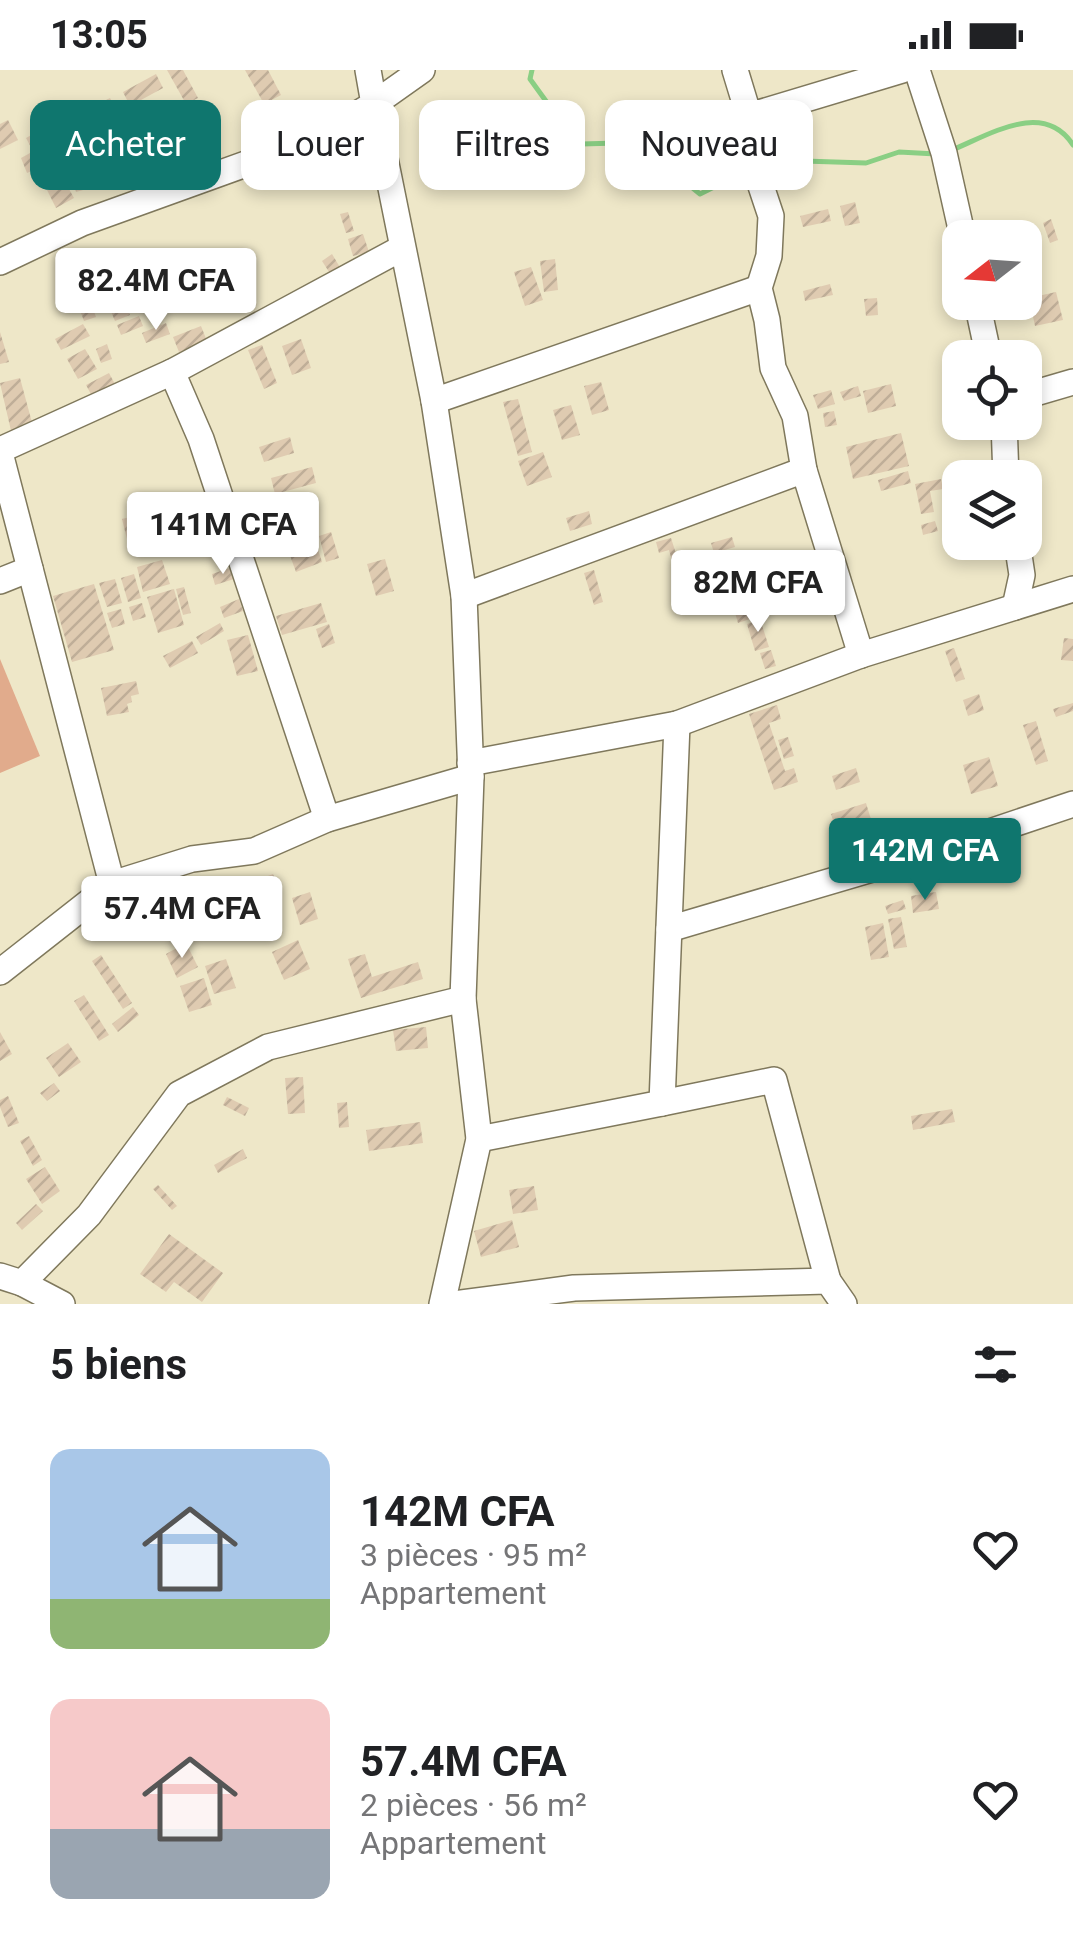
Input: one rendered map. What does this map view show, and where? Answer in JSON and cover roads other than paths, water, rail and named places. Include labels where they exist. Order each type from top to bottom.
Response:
[{"type":"street","points":[[368,70],[373,100]]},
{"type":"street","points":[[380,100],[422,70]]},
{"type":"street","points":[[736,70],[744,100]]},
{"type":"street","points":[[802,100],[902,70]]},
{"type":"street","points":[[917,70],[944,153],[959,220]]},
{"type":"street","points":[[0,262],[82,223],[241,166]]},
{"type":"street","points":[[391,190],[434,401],[464,596],[470,770],[463,999],[479,1139],[442,1304]]},
{"type":"street","points":[[762,190],[771,216],[769,256],[759,288],[773,368],[795,416],[804,470],[862,655]]},
{"type":"street","points":[[112,884],[0,451],[172,372],[402,248]]},
{"type":"street","points":[[434,401],[759,288]]},
{"type":"street","points":[[172,372],[201,439],[327,819]]},
{"type":"street","points":[[1042,391],[1073,382]]},
{"type":"street","points":[[464,596],[804,470]]},
{"type":"street","points":[[1015,607],[1022,575],[1019,560]]},
{"type":"street","points":[[0,581],[30,569]]},
{"type":"street","points":[[0,972],[112,884],[192,860],[254,851],[327,819],[470,770],[677,724],[862,655],[1073,589]]},
{"type":"street","points":[[662,1103],[677,724]]},
{"type":"street","points":[[669,929],[933,851],[1073,804]]},
{"type":"street","points":[[62,1304],[11,1279],[88,1215],[179,1094],[268,1047],[463,999]]},
{"type":"street","points":[[479,1139],[774,1080],[828,1281],[844,1304]]},
{"type":"street","points":[[454,1304],[574,1288],[666,1294],[828,1281]]},
{"type":"waterway","points":[[532,70],[530,79],[551,108],[557,140],[605,143]]},
{"type":"waterway","points":[[952,150],[1000,130],[1032,123],[1061,132],[1073,145]]},
{"type":"waterway","points":[[813,161],[866,163],[899,152],[936,154]]},
{"type":"waterway","points":[[695,190],[700,194],[708,190]]}]
